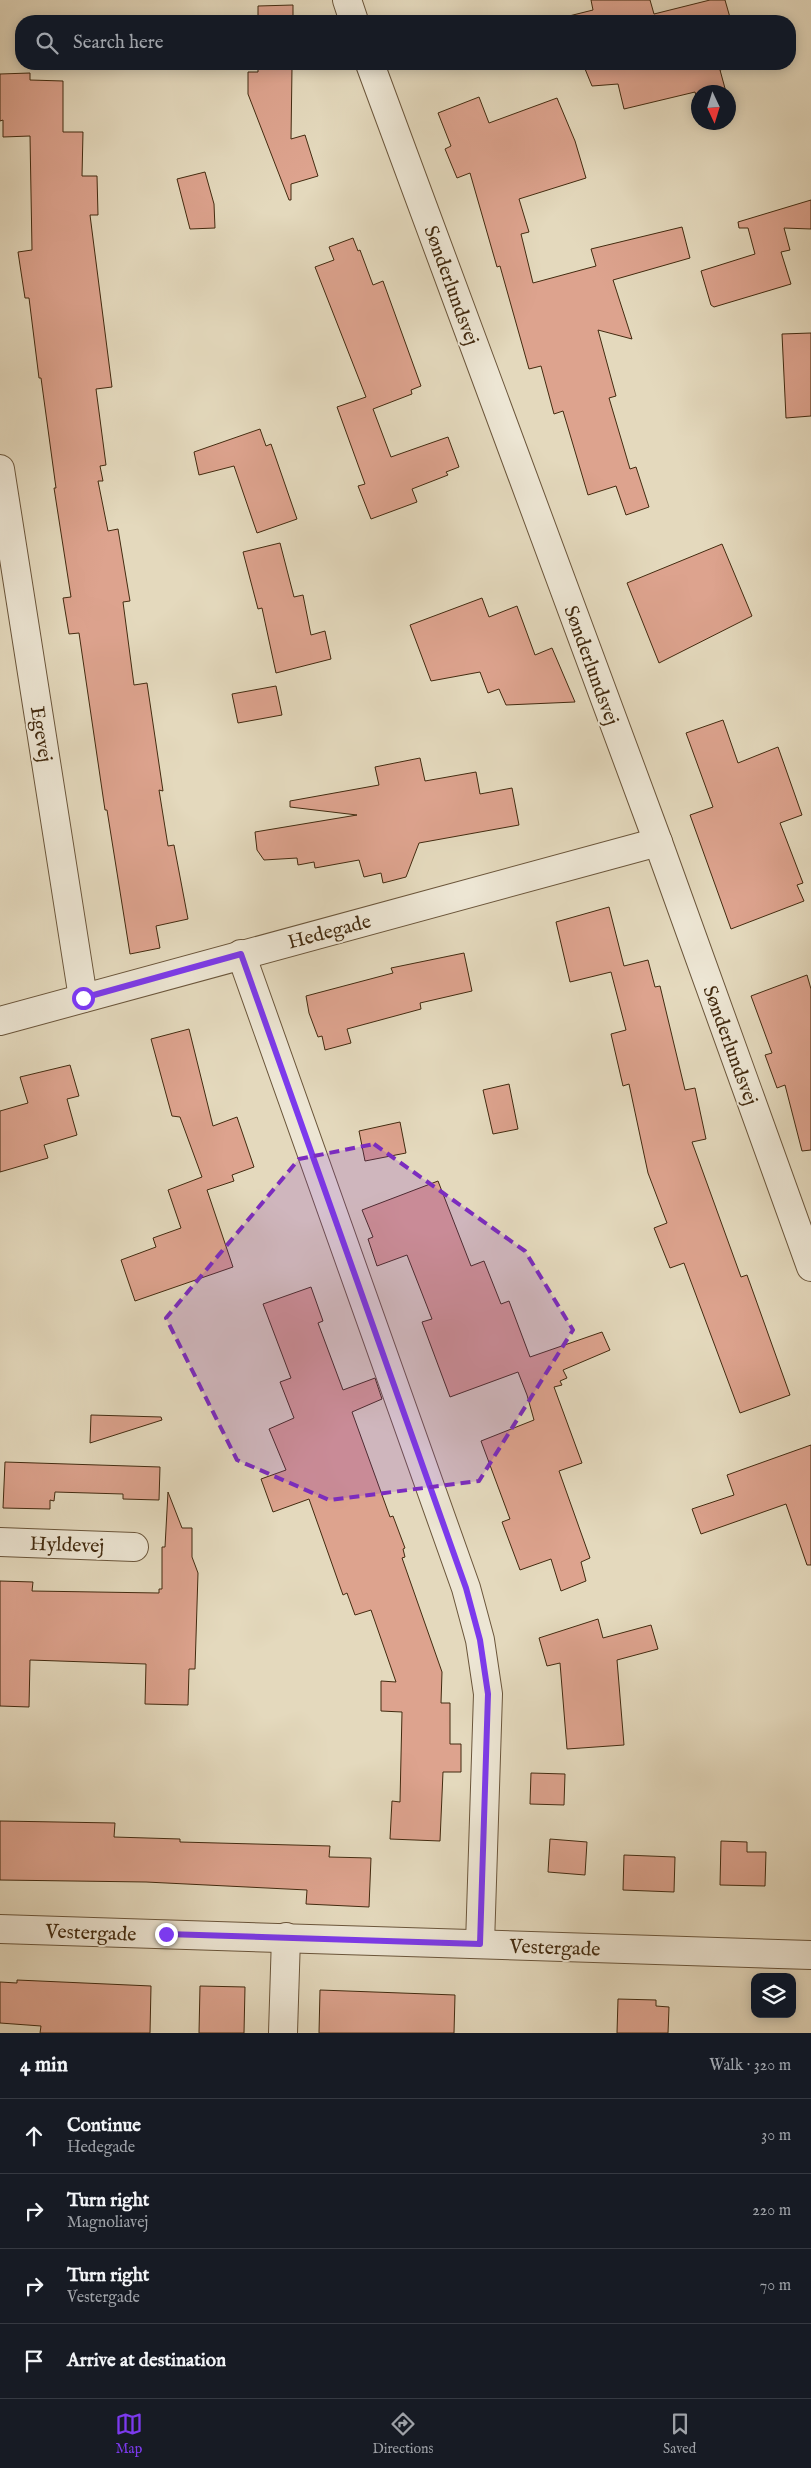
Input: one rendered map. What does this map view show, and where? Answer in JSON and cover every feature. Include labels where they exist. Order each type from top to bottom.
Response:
[{"type":"street","points":[[347,0],[352,15]]},
{"type":"street","name":"Sønderlundsvej","points":[[372,70],[658,842],[811,1267]]},
{"type":"street","name":"Egevej","points":[[0,469],[83,998]]},
{"type":"street","name":"Hedegade","points":[[0,1021],[658,842]]},
{"type":"street","points":[[241,954],[466,1588],[480,1640],[488,1694],[480,1944]]},
{"type":"street","name":"Hyldevej","points":[[0,1542],[134,1547]]},
{"type":"street","name":"Vestergade","points":[[0,1929],[811,1955]]},
{"type":"street","points":[[283,2033],[286,1937]]},
{"type":"highlighted area","points":[[374,1144],[525,1251],[573,1330],[479,1481],[329,1500],[237,1460],[166,1318],[299,1159]]},
{"type":"building","points":[[591,0],[650,0],[654,14],[710,0],[725,0],[729,15],[573,15],[593,10]]},
{"type":"building","points":[[293,5],[293,15],[258,15],[258,6]]},
{"type":"building","points":[[258,70],[292,70],[291,139],[305,135],[318,176],[291,184],[291,200],[289,200],[248,94],[248,72],[258,72]]},
{"type":"building","points":[[585,70],[720,70],[724,85],[691,85],[691,93],[624,109],[618,84],[592,86]]},
{"type":"building","points":[[30,73],[30,80],[63,81],[63,132],[83,132],[82,176],[97,176],[98,215],[90,215],[112,387],[96,389],[106,465],[100,466],[103,481],[98,481],[108,531],[118,529],[130,601],[123,602],[134,685],[147,683],[163,791],[159,790],[168,846],[174,845],[188,919],[156,926],[160,948],[130,954],[107,810],[105,810],[79,633],[69,634],[63,598],[71,597],[54,488],[56,488],[29,298],[25,298],[18,252],[32,250],[30,136],[3,137],[3,120],[0,121],[0,74]]},
{"type":"building","points":[[479,97],[489,123],[557,98],[575,141],[586,178],[519,199],[529,232],[521,234],[533,283],[596,266],[591,249],[682,227],[690,258],[613,280],[632,339],[598,330],[616,396],[609,398],[630,469],[636,467],[649,507],[626,515],[616,486],[588,495],[563,411],[554,414],[541,366],[529,369],[500,266],[497,267],[470,173],[457,178],[445,149],[451,146],[438,113]]},
{"type":"building","points":[[205,172],[214,204],[215,228],[190,229],[177,179]]},
{"type":"building","points":[[811,200],[811,229],[784,228],[790,250],[781,252],[791,284],[714,307],[711,305],[701,271],[755,254],[748,228],[739,228],[738,222]]},
{"type":"building","points":[[353,238],[358,251],[360,250],[373,285],[383,281],[421,386],[411,390],[412,394],[373,409],[391,457],[448,437],[459,467],[446,472],[448,475],[412,489],[417,502],[371,519],[358,486],[365,484],[337,407],[366,397],[315,267],[334,260],[329,247]]},
{"type":"building","points":[[811,333],[811,416],[786,418],[782,334]]},
{"type":"building","points":[[260,429],[266,446],[271,444],[297,519],[257,533],[234,466],[199,475],[194,452]]},
{"type":"building","points":[[280,543],[294,597],[303,595],[311,635],[325,631],[331,659],[276,673],[262,608],[258,609],[243,552]]},
{"type":"building","points":[[722,544],[752,616],[659,663],[627,583]]},
{"type":"building","points":[[482,598],[489,617],[517,606],[535,655],[552,648],[575,702],[506,705],[499,689],[488,693],[480,672],[431,681],[410,625]]},
{"type":"building","points":[[276,686],[282,715],[238,723],[232,694]]},
{"type":"building","points":[[723,720],[738,763],[778,747],[802,815],[780,823],[803,883],[797,885],[804,901],[731,929],[690,815],[713,807],[686,733]]},
{"type":"building","points":[[420,758],[425,781],[476,772],[480,794],[512,788],[519,825],[419,843],[406,877],[383,883],[381,873],[364,877],[359,860],[315,868],[314,862],[298,865],[297,858],[264,860],[257,850],[255,832],[357,815],[290,807],[290,801],[379,785],[375,767]]},
{"type":"building","points":[[609,907],[624,966],[648,960],[655,987],[660,986],[685,1090],[695,1088],[706,1139],[692,1142],[741,1277],[747,1275],[790,1395],[740,1413],[684,1263],[670,1268],[654,1228],[667,1223],[648,1173],[629,1084],[623,1086],[611,1034],[626,1030],[611,972],[570,982],[556,922]]},
{"type":"building","points":[[464,953],[472,991],[420,1003],[421,1009],[347,1029],[351,1043],[325,1050],[322,1036],[318,1037],[309,1013],[306,996],[393,973],[391,968]]},
{"type":"building","points":[[807,975],[811,989],[811,1150],[802,1151],[785,1085],[777,1088],[765,1055],[772,1053],[751,996]]},
{"type":"building","points":[[189,1029],[213,1126],[237,1117],[254,1167],[232,1175],[234,1181],[207,1190],[233,1267],[135,1301],[121,1260],[156,1247],[153,1238],[181,1228],[168,1190],[202,1177],[180,1117],[172,1116],[151,1039]]},
{"type":"building","points":[[70,1065],[79,1096],[67,1099],[77,1135],[44,1145],[48,1158],[0,1172],[0,1111],[28,1103],[20,1077]]},
{"type":"building","points":[[509,1084],[518,1129],[493,1134],[483,1090]]},
{"type":"building","points":[[400,1122],[406,1153],[365,1161],[359,1131]]},
{"type":"building","points":[[438,1181],[471,1266],[484,1261],[501,1304],[509,1301],[530,1357],[602,1332],[610,1350],[563,1370],[567,1378],[560,1381],[562,1385],[554,1387],[582,1463],[559,1471],[590,1558],[581,1562],[586,1581],[561,1591],[551,1559],[520,1570],[502,1522],[510,1519],[481,1441],[534,1420],[518,1372],[450,1397],[422,1322],[432,1319],[407,1255],[377,1266],[368,1239],[373,1237],[362,1210]]},
{"type":"building","points":[[311,1287],[323,1321],[318,1323],[343,1390],[375,1378],[382,1399],[352,1412],[390,1517],[393,1516],[405,1548],[403,1549],[405,1557],[402,1558],[442,1672],[441,1703],[450,1703],[450,1744],[461,1744],[461,1772],[443,1772],[440,1841],[390,1839],[392,1801],[400,1802],[402,1712],[381,1711],[381,1681],[396,1682],[371,1610],[355,1615],[347,1593],[343,1595],[309,1499],[273,1512],[261,1479],[286,1470],[269,1429],[294,1418],[280,1382],[291,1378],[263,1304]]},
{"type":"building","points":[[91,1415],[161,1417],[162,1420],[90,1443]]},
{"type":"building","points":[[811,1445],[811,1565],[807,1565],[786,1504],[701,1534],[692,1509],[734,1495],[727,1475]]},
{"type":"building","points":[[5,1462],[160,1467],[159,1500],[123,1499],[123,1494],[55,1492],[54,1501],[50,1500],[50,1509],[3,1508]]},
{"type":"building","points":[[168,1492],[182,1528],[192,1528],[192,1557],[198,1573],[195,1669],[189,1669],[188,1705],[145,1704],[146,1664],[30,1660],[29,1707],[0,1706],[0,1581],[33,1582],[32,1591],[159,1593],[159,1589],[162,1589],[162,1547],[165,1547]]},
{"type":"building","points":[[598,1619],[603,1638],[651,1625],[658,1649],[617,1660],[624,1745],[567,1749],[560,1663],[547,1666],[539,1638]]},
{"type":"building","points":[[531,1773],[565,1774],[564,1805],[530,1804]]},
{"type":"building","points":[[0,1821],[115,1823],[114,1837],[180,1839],[180,1842],[330,1846],[329,1857],[371,1858],[369,1907],[306,1904],[307,1890],[146,1882],[0,1880]]},
{"type":"building","points":[[550,1839],[587,1842],[585,1875],[548,1872]]},
{"type":"building","points":[[721,1841],[747,1842],[747,1852],[766,1852],[765,1886],[720,1885]]},
{"type":"building","points":[[624,1855],[675,1857],[674,1892],[623,1890]]},
{"type":"building","points":[[17,1980],[151,1986],[150,2033],[40,2033],[41,2026],[0,2023],[0,1982],[17,1983]]},
{"type":"building","points":[[200,1986],[245,1987],[244,2033],[199,2033]]},
{"type":"building","points":[[320,1990],[455,1995],[454,2033],[319,2033]]},
{"type":"building","points":[[618,1999],[656,2000],[656,2006],[669,2007],[668,2033],[617,2033]]},
{"type":"route","points":[[83,998],[241,954],[466,1588],[480,1640],[488,1694],[480,1944],[166,1934]]}]
